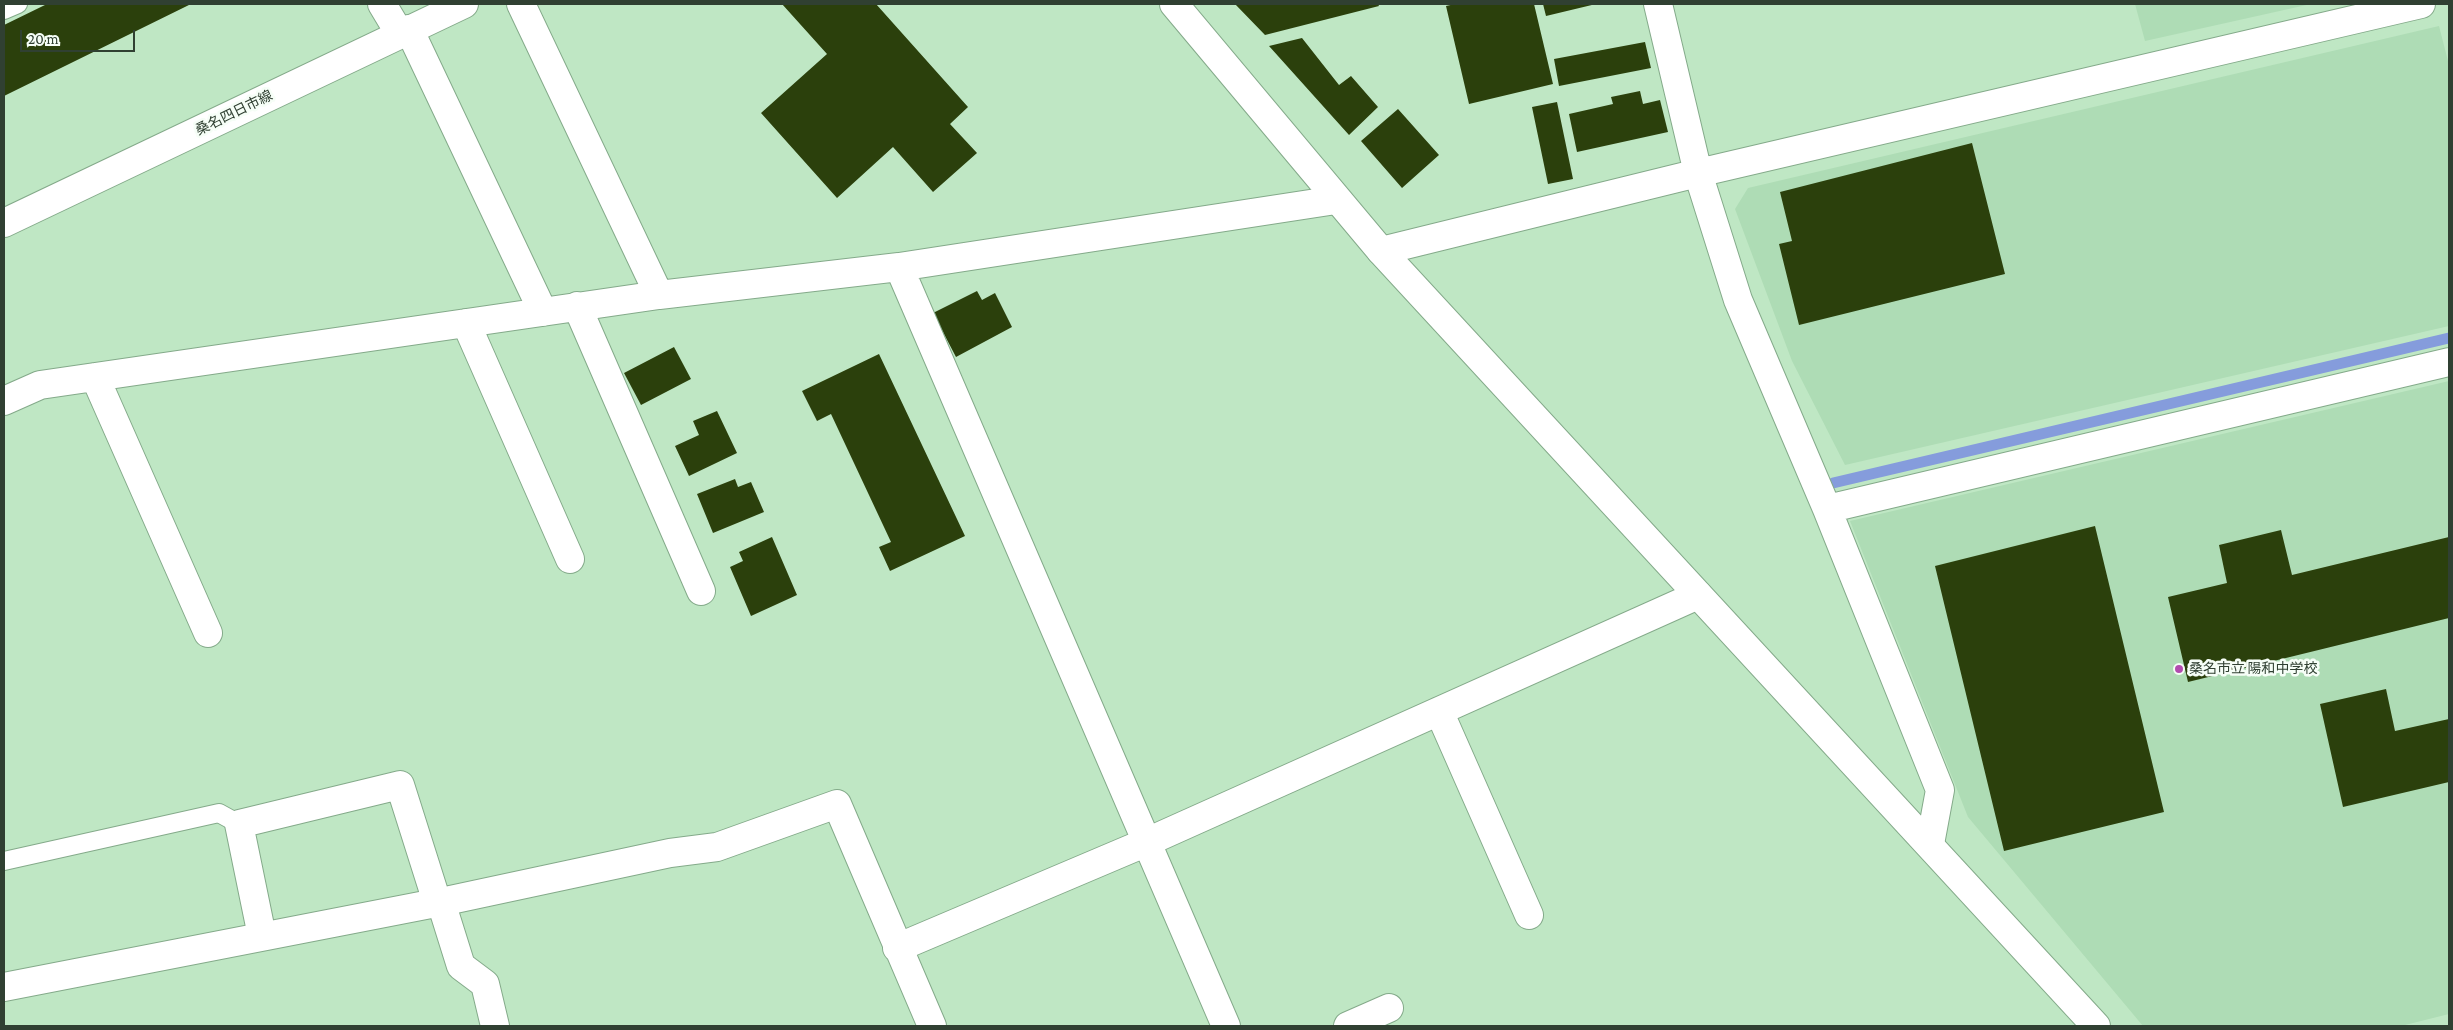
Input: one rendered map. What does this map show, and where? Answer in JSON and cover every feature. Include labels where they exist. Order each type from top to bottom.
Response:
[{"type":"street","points":[[382,4],[404,32],[543,312]]},
{"type":"street","name":"桑名四日市線","points":[[4,223],[464,4]]},
{"type":"street","points":[[521,4],[659,295]]},
{"type":"street","points":[[1174,4],[1336,200],[1381,251],[2096,1026]]},
{"type":"street","points":[[1658,4],[1698,173],[1738,300],[1827,509],[1940,790],[1930,844]]},
{"type":"street","points":[[1381,251],[1698,173],[2421,4]]},
{"type":"street","points":[[4,401],[40,385],[577,306],[898,267],[1336,200]]},
{"type":"street","points":[[898,267],[1226,1026]]},
{"type":"street","points":[[577,306],[701,591]]},
{"type":"street","points":[[466,323],[570,559]]},
{"type":"street","points":[[1827,509],[2449,362]]},
{"type":"street","points":[[95,377],[208,633]]},
{"type":"street","points":[[897,948],[1146,842],[1698,594]]},
{"type":"street","points":[[1439,711],[1529,915]]},
{"type":"street","points":[[262,936],[239,824],[400,785],[461,966],[485,984],[495,1026]]},
{"type":"street","points":[[4,987],[439,902],[670,853],[717,847],[837,804],[932,1026]]},
{"type":"street","points":[[1348,1026],[1389,1008]]},
{"type":"lane","points":[[4,10],[18,4]]},
{"type":"lane","points":[[4,861],[219,813],[239,824]]},
{"type":"shaded area","points":[[2135,4],[2311,4],[2145,41]]},
{"type":"shaded area","points":[[2439,26],[2449,65],[2449,326],[1845,465],[1792,361],[1735,209],[1748,188]]},
{"type":"shaded area","name":"桑名市立 陽和中学校","points":[[2449,381],[2449,1014],[2401,1026],[2143,1026],[1968,817],[1850,521]]},
{"type":"building","points":[[47,4],[191,4],[4,96],[4,25]]},
{"type":"building","points":[[782,4],[876,4],[968,107],[950,124],[977,153],[933,192],[893,147],[837,198],[761,113],[827,54]]},
{"type":"building","points":[[1235,4],[1378,4],[1379,6],[1265,35]]},
{"type":"building","points":[[1455,4],[1534,4],[1553,84],[1469,104],[1446,6]]},
{"type":"building","points":[[1543,4],[1596,4],[1546,16]]},
{"type":"building","points":[[1302,38],[1339,85],[1351,76],[1378,107],[1349,135],[1269,46]]},
{"type":"building","points":[[1645,42],[1651,68],[1559,86],[1554,59]]},
{"type":"building","points":[[1640,91],[1643,104],[1660,100],[1668,132],[1577,152],[1569,114],[1613,104],[1611,97]]},
{"type":"building","points":[[1557,102],[1573,179],[1548,184],[1532,107]]},
{"type":"building","points":[[1398,109],[1439,155],[1402,188],[1361,141]]},
{"type":"building","points":[[1972,143],[2005,274],[1799,325],[1779,244],[1792,241],[1780,192]]},
{"type":"building","points":[[977,291],[982,300],[995,293],[1012,327],[956,357],[933,313]]},
{"type":"building","points":[[674,347],[691,379],[641,405],[624,373]]},
{"type":"building","points":[[879,354],[965,536],[890,571],[879,547],[891,542],[831,414],[817,421],[802,391]]},
{"type":"building","points":[[717,411],[737,453],[689,476],[675,446],[699,435],[693,421]]},
{"type":"building","points":[[735,479],[738,487],[751,482],[764,512],[713,533],[697,494]]},
{"type":"building","points":[[2095,526],[2164,812],[2004,851],[1935,566]]},
{"type":"building","points":[[2281,530],[2292,575],[2449,537],[2449,618],[2188,682],[2168,597],[2227,583],[2219,545]]},
{"type":"building","points":[[772,537],[797,595],[751,616],[730,567],[743,561],[739,552]]},
{"type":"building","points":[[2386,689],[2395,731],[2449,719],[2449,782],[2343,807],[2320,704]]},
{"type":"waterway","points":[[1833,483],[2449,338]]},
{"type":"place","name":"桑名市立 陽和中学校","points":[[2179,669]]}]
